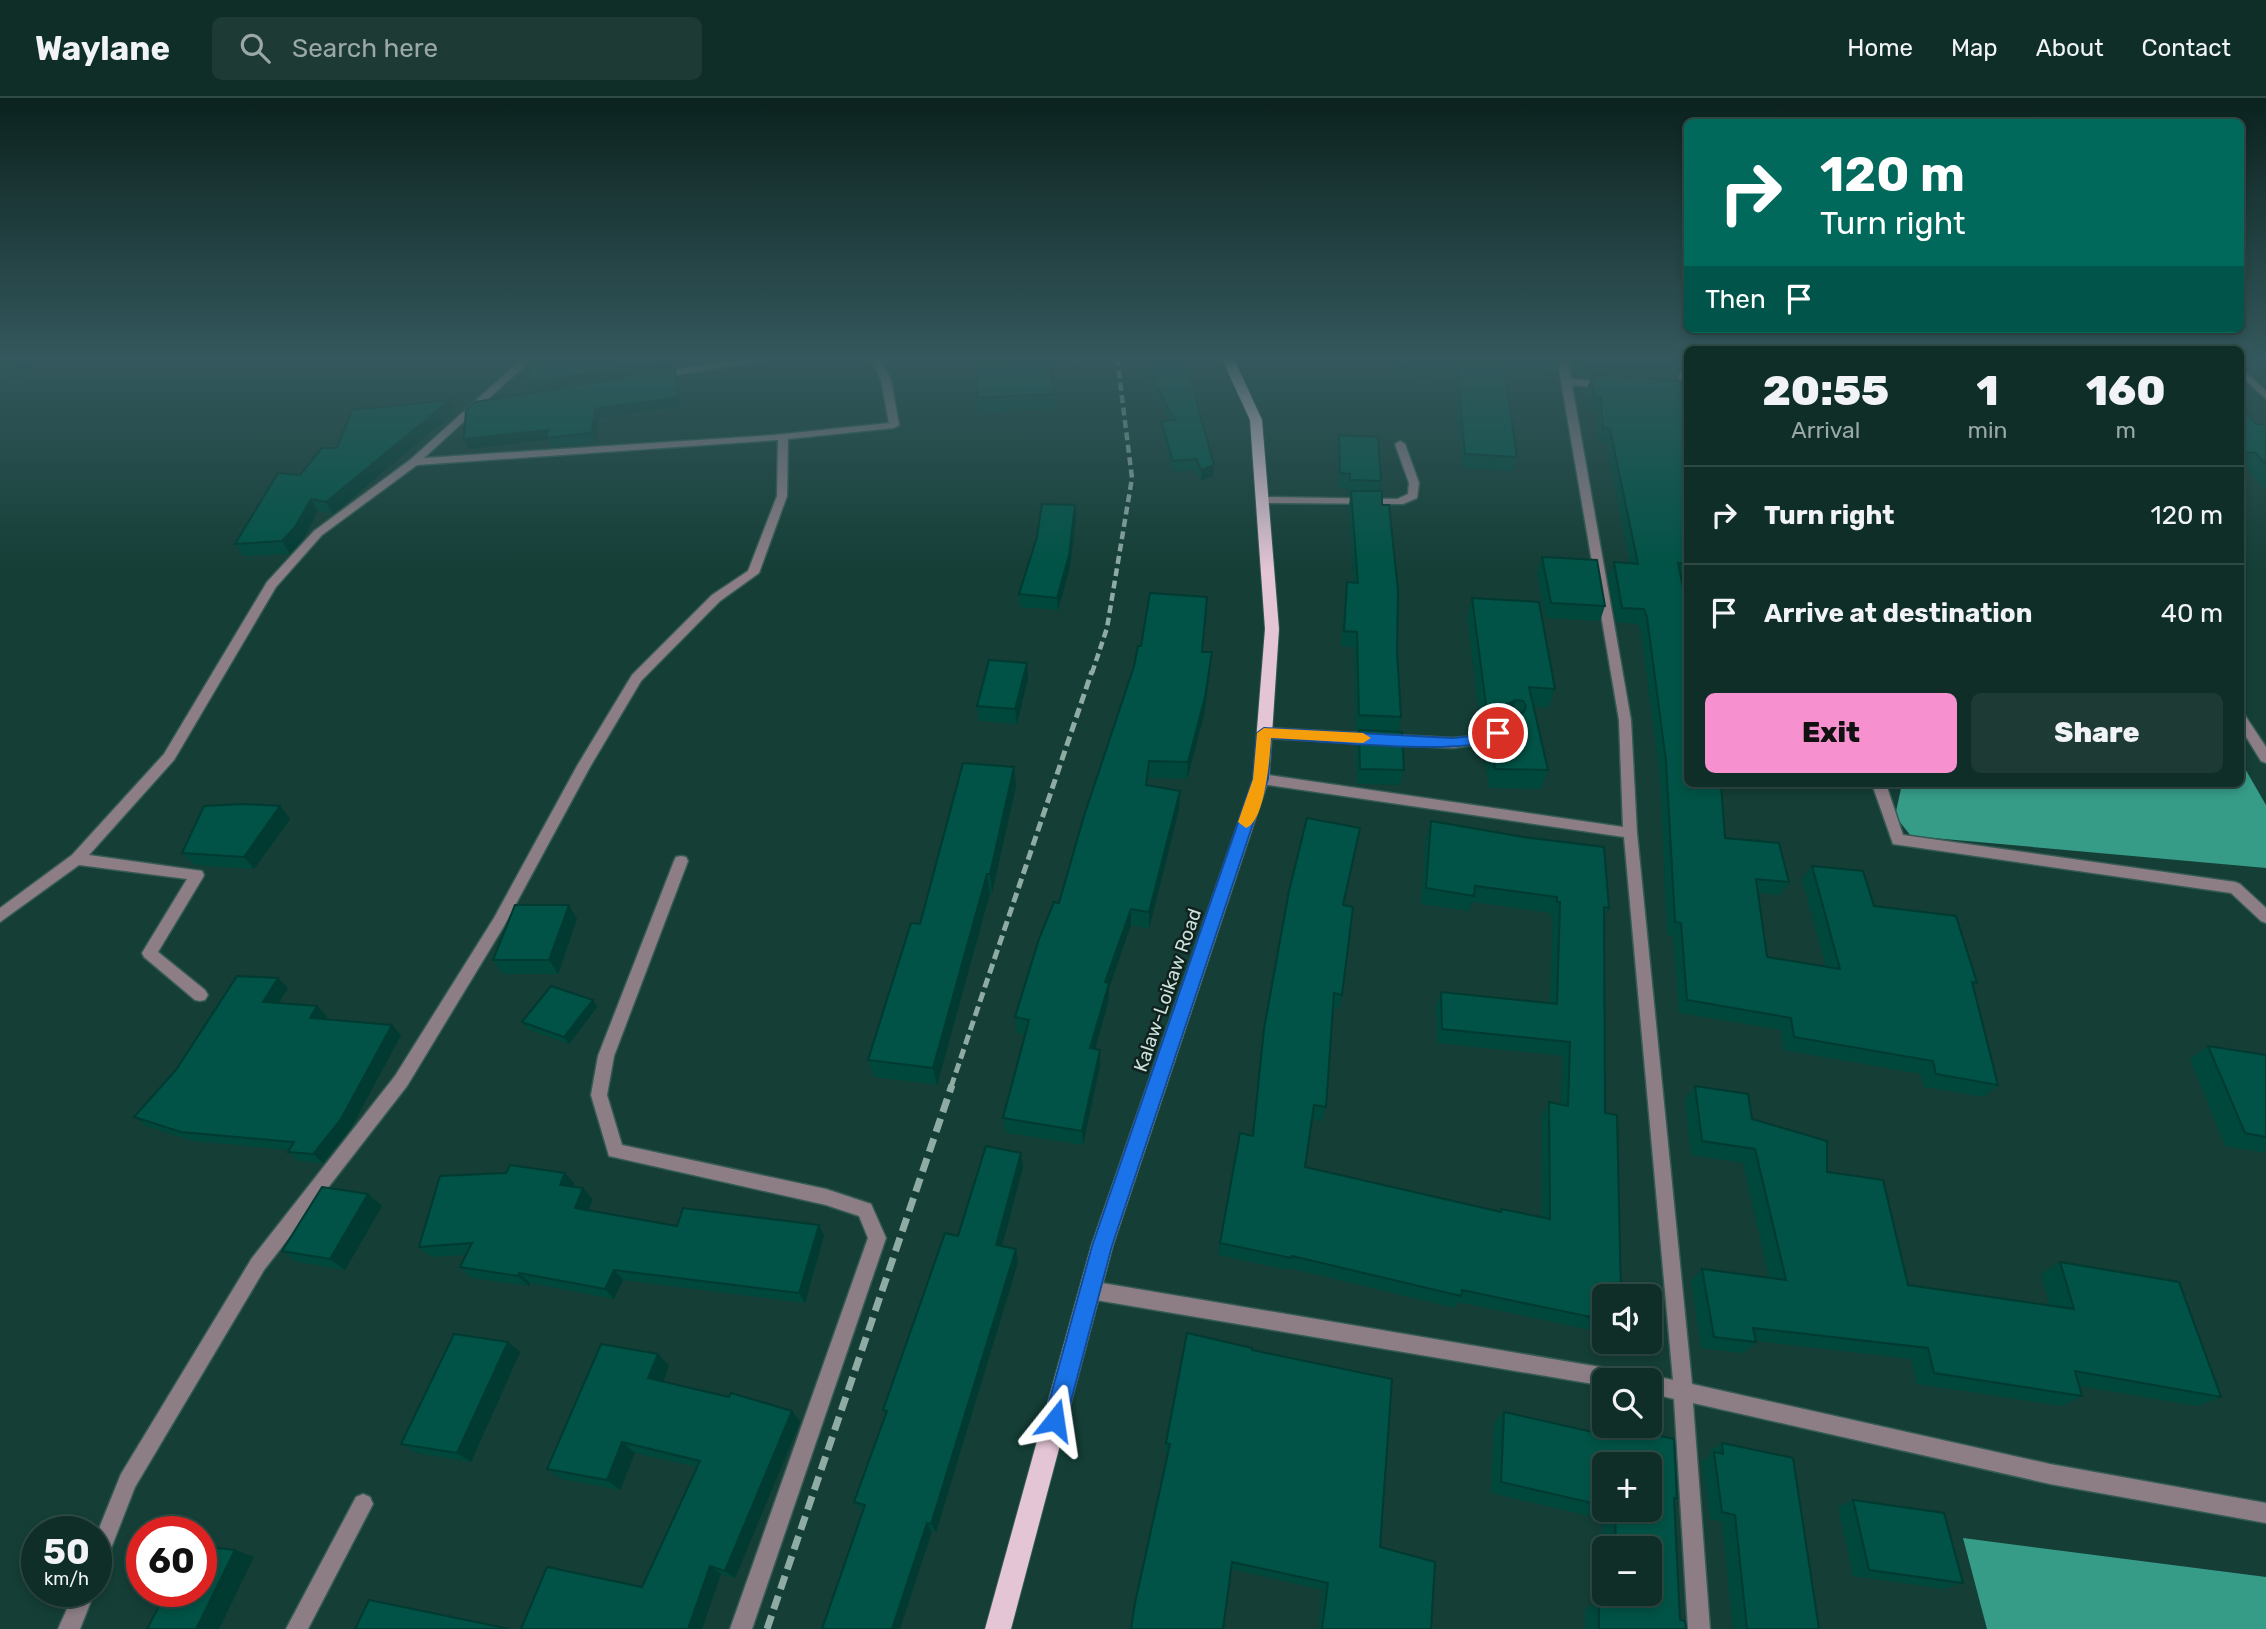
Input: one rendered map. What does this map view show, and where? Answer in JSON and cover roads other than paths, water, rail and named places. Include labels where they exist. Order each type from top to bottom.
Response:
[{"type":"main road","name":"Kalaw-Loikaw Road","points":[[998,1629],[1102,1246],[1261,779],[1272,629],[1257,428]]},
{"type":"street","points":[[0,916],[76,859],[169,757],[271,585],[318,533],[414,461],[450,428]]},
{"type":"street","points":[[414,461],[783,439],[867,428]]},
{"type":"street","points":[[1576,428],[1625,720],[1630,833],[1683,1390],[1699,1629]]},
{"type":"street","points":[[112,1522],[128,1481],[258,1264],[401,1081],[499,922],[584,766],[636,678],[716,598],[753,573],[782,496],[783,439]]},
{"type":"street","points":[[1262,500],[1399,502],[1413,496],[1414,483],[1400,444]]},
{"type":"street","points":[[2244,723],[2266,758]]},
{"type":"street","points":[[1264,733],[1453,743],[1485,740],[1511,726]]},
{"type":"street","points":[[1261,779],[1630,833]]},
{"type":"street","points":[[1880,787],[1898,840],[2235,888],[2266,917]]},
{"type":"street","points":[[76,859],[197,875],[149,953],[200,995]]},
{"type":"street","points":[[681,861],[606,1056],[599,1094],[615,1152],[826,1197],[865,1210],[877,1238],[741,1629]]},
{"type":"street","points":[[1090,1290],[1592,1375]]},
{"type":"street","points":[[1662,1386],[2050,1474],[2266,1513]]},
{"type":"street","points":[[297,1629],[363,1504]]},
{"type":"street","points":[[69,1629],[78,1607]]},
{"type":"railway","points":[[1092,673],[1107,628],[1132,478],[1126,428]]},
{"type":"railway","points":[[951,1087],[1092,671]]},
{"type":"railway","points":[[767,1629],[952,1085]]}]
